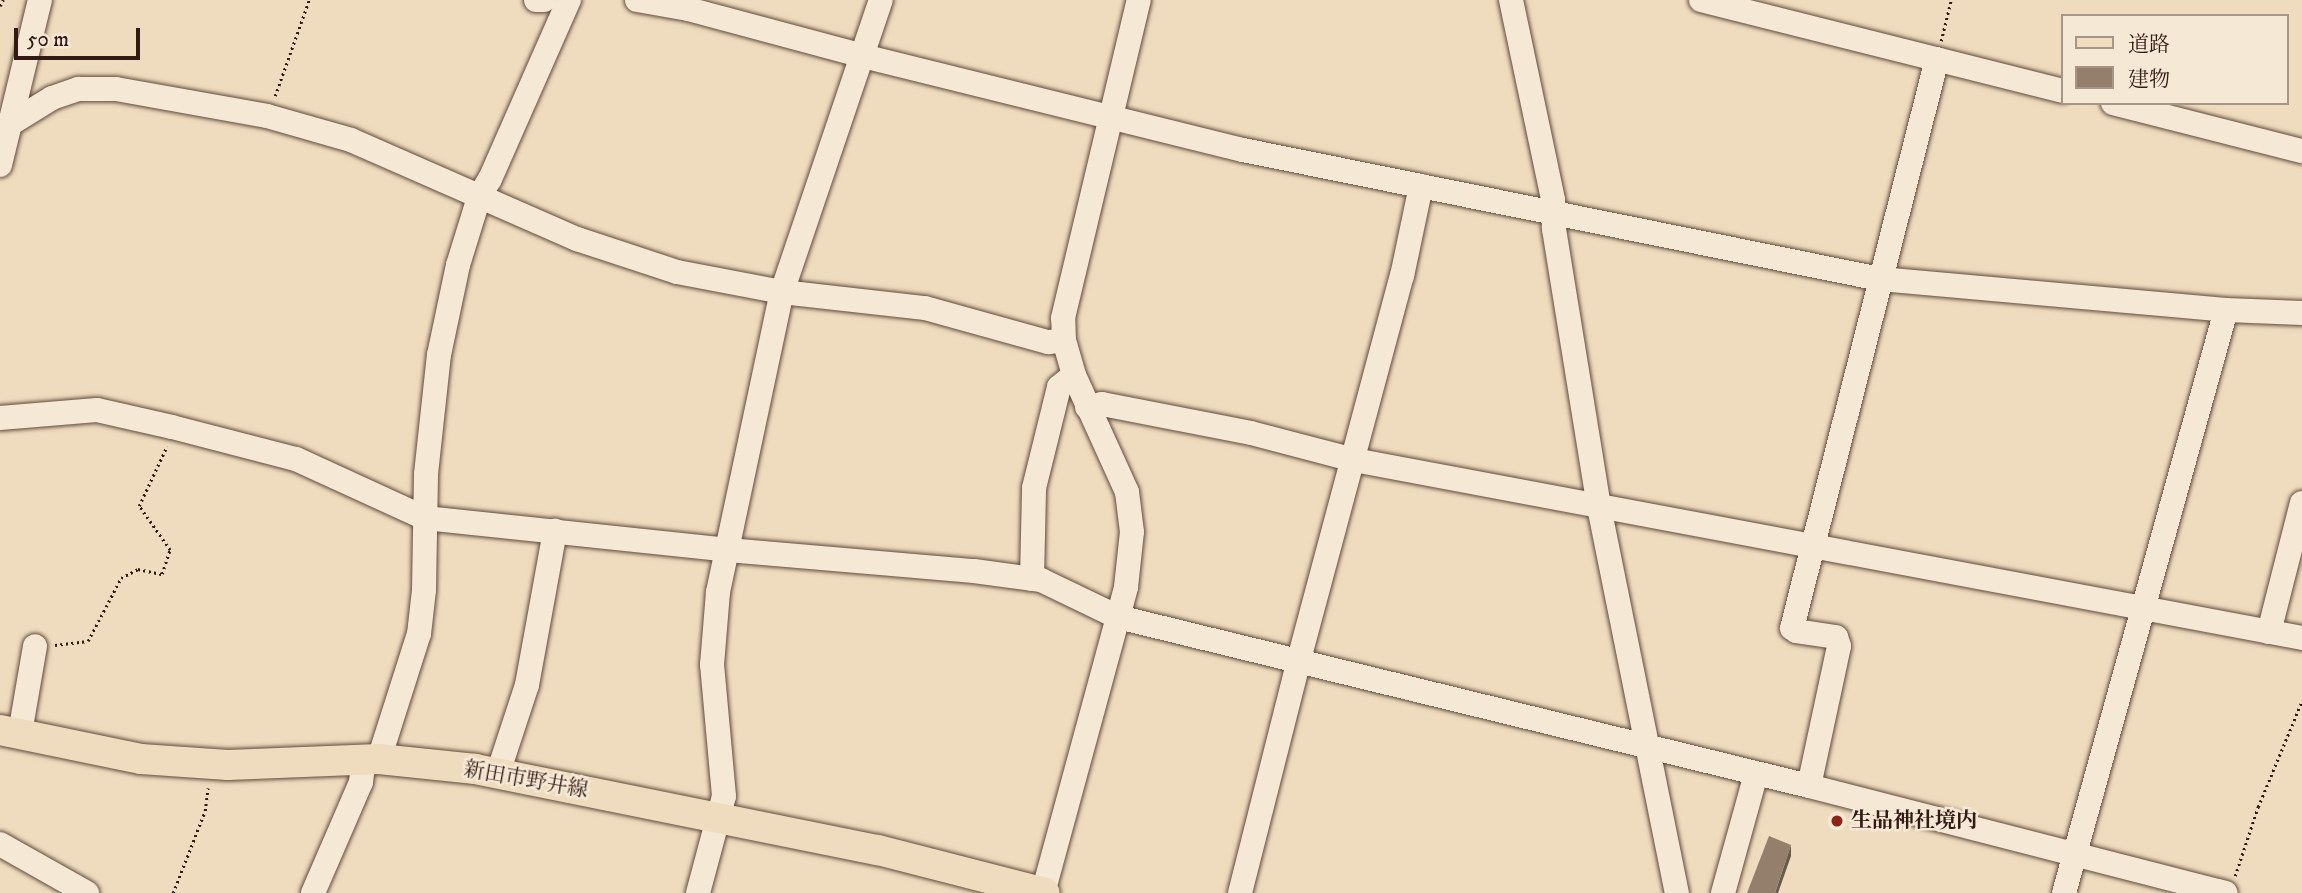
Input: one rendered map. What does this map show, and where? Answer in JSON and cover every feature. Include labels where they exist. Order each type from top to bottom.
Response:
[{"type":"main road","name":"新田市野井線","points":[[10,732],[141,759],[213,764],[371,759],[498,773],[878,850],[1044,893]]},
{"type":"street","points":[[0,165],[5,125],[40,0]]},
{"type":"street","points":[[537,0],[544,0]]},
{"type":"street","points":[[313,893],[371,759],[419,634],[426,474],[439,355],[458,265],[479,197],[490,179],[569,0]]},
{"type":"street","points":[[638,0],[688,9],[863,57],[1243,150],[1553,215],[1880,279],[2226,310],[2302,313]]},
{"type":"street","points":[[698,893],[724,796],[712,665],[713,627],[728,551],[782,292],[881,0]]},
{"type":"street","points":[[1044,893],[1126,587],[1132,532],[1127,492],[1074,375],[1064,341],[1063,318],[1139,0]]},
{"type":"street","points":[[1511,0],[1553,215],[1599,507],[1677,893]]},
{"type":"street","points":[[1701,0],[2060,90]]},
{"type":"street","points":[[1809,786],[1839,646],[1836,637],[1796,631],[1792,628],[1937,59]]},
{"type":"street","points":[[5,125],[52,98],[78,89],[116,89],[267,116],[351,140],[577,239],[677,272],[782,292],[925,308],[1048,342],[1064,341]]},
{"type":"street","points":[[2121,105],[2302,151]]},
{"type":"street","points":[[1240,893],[1298,663],[1402,276],[1421,186]]},
{"type":"street","points":[[2064,893],[2226,310]]},
{"type":"street","points":[[1032,579],[1034,488],[1059,387],[1074,375]]},
{"type":"street","points":[[1087,407],[1102,404],[1251,433],[1354,460],[1812,547],[2144,606],[2302,638]]},
{"type":"street","points":[[0,418],[97,410],[172,427],[296,459],[425,518],[728,551],[948,569],[1041,580],[1118,617],[2229,889]]},
{"type":"street","points":[[2269,632],[2302,503]]},
{"type":"street","points":[[498,773],[527,685],[555,531]]},
{"type":"street","points":[[10,732],[35,646]]},
{"type":"street","points":[[1723,893],[1756,774]]},
{"type":"street","points":[[0,844],[87,893]]},
{"type":"path","points":[[0,6],[3,0]]},
{"type":"path","points":[[267,116],[309,0]]},
{"type":"path","points":[[1937,59],[1951,0]]},
{"type":"path","points":[[35,646],[88,641],[121,578],[138,569],[162,574],[170,550],[139,506],[159,468],[172,427]]},
{"type":"path","points":[[2229,889],[2258,807],[2302,701]]},
{"type":"path","points":[[173,893],[205,811],[213,764]]},
{"type":"building","points":[[1769,836],[1791,845],[1775,893],[1747,893]]},
{"type":"place","name":"生品神社境内","points":[[1837,821]]}]
